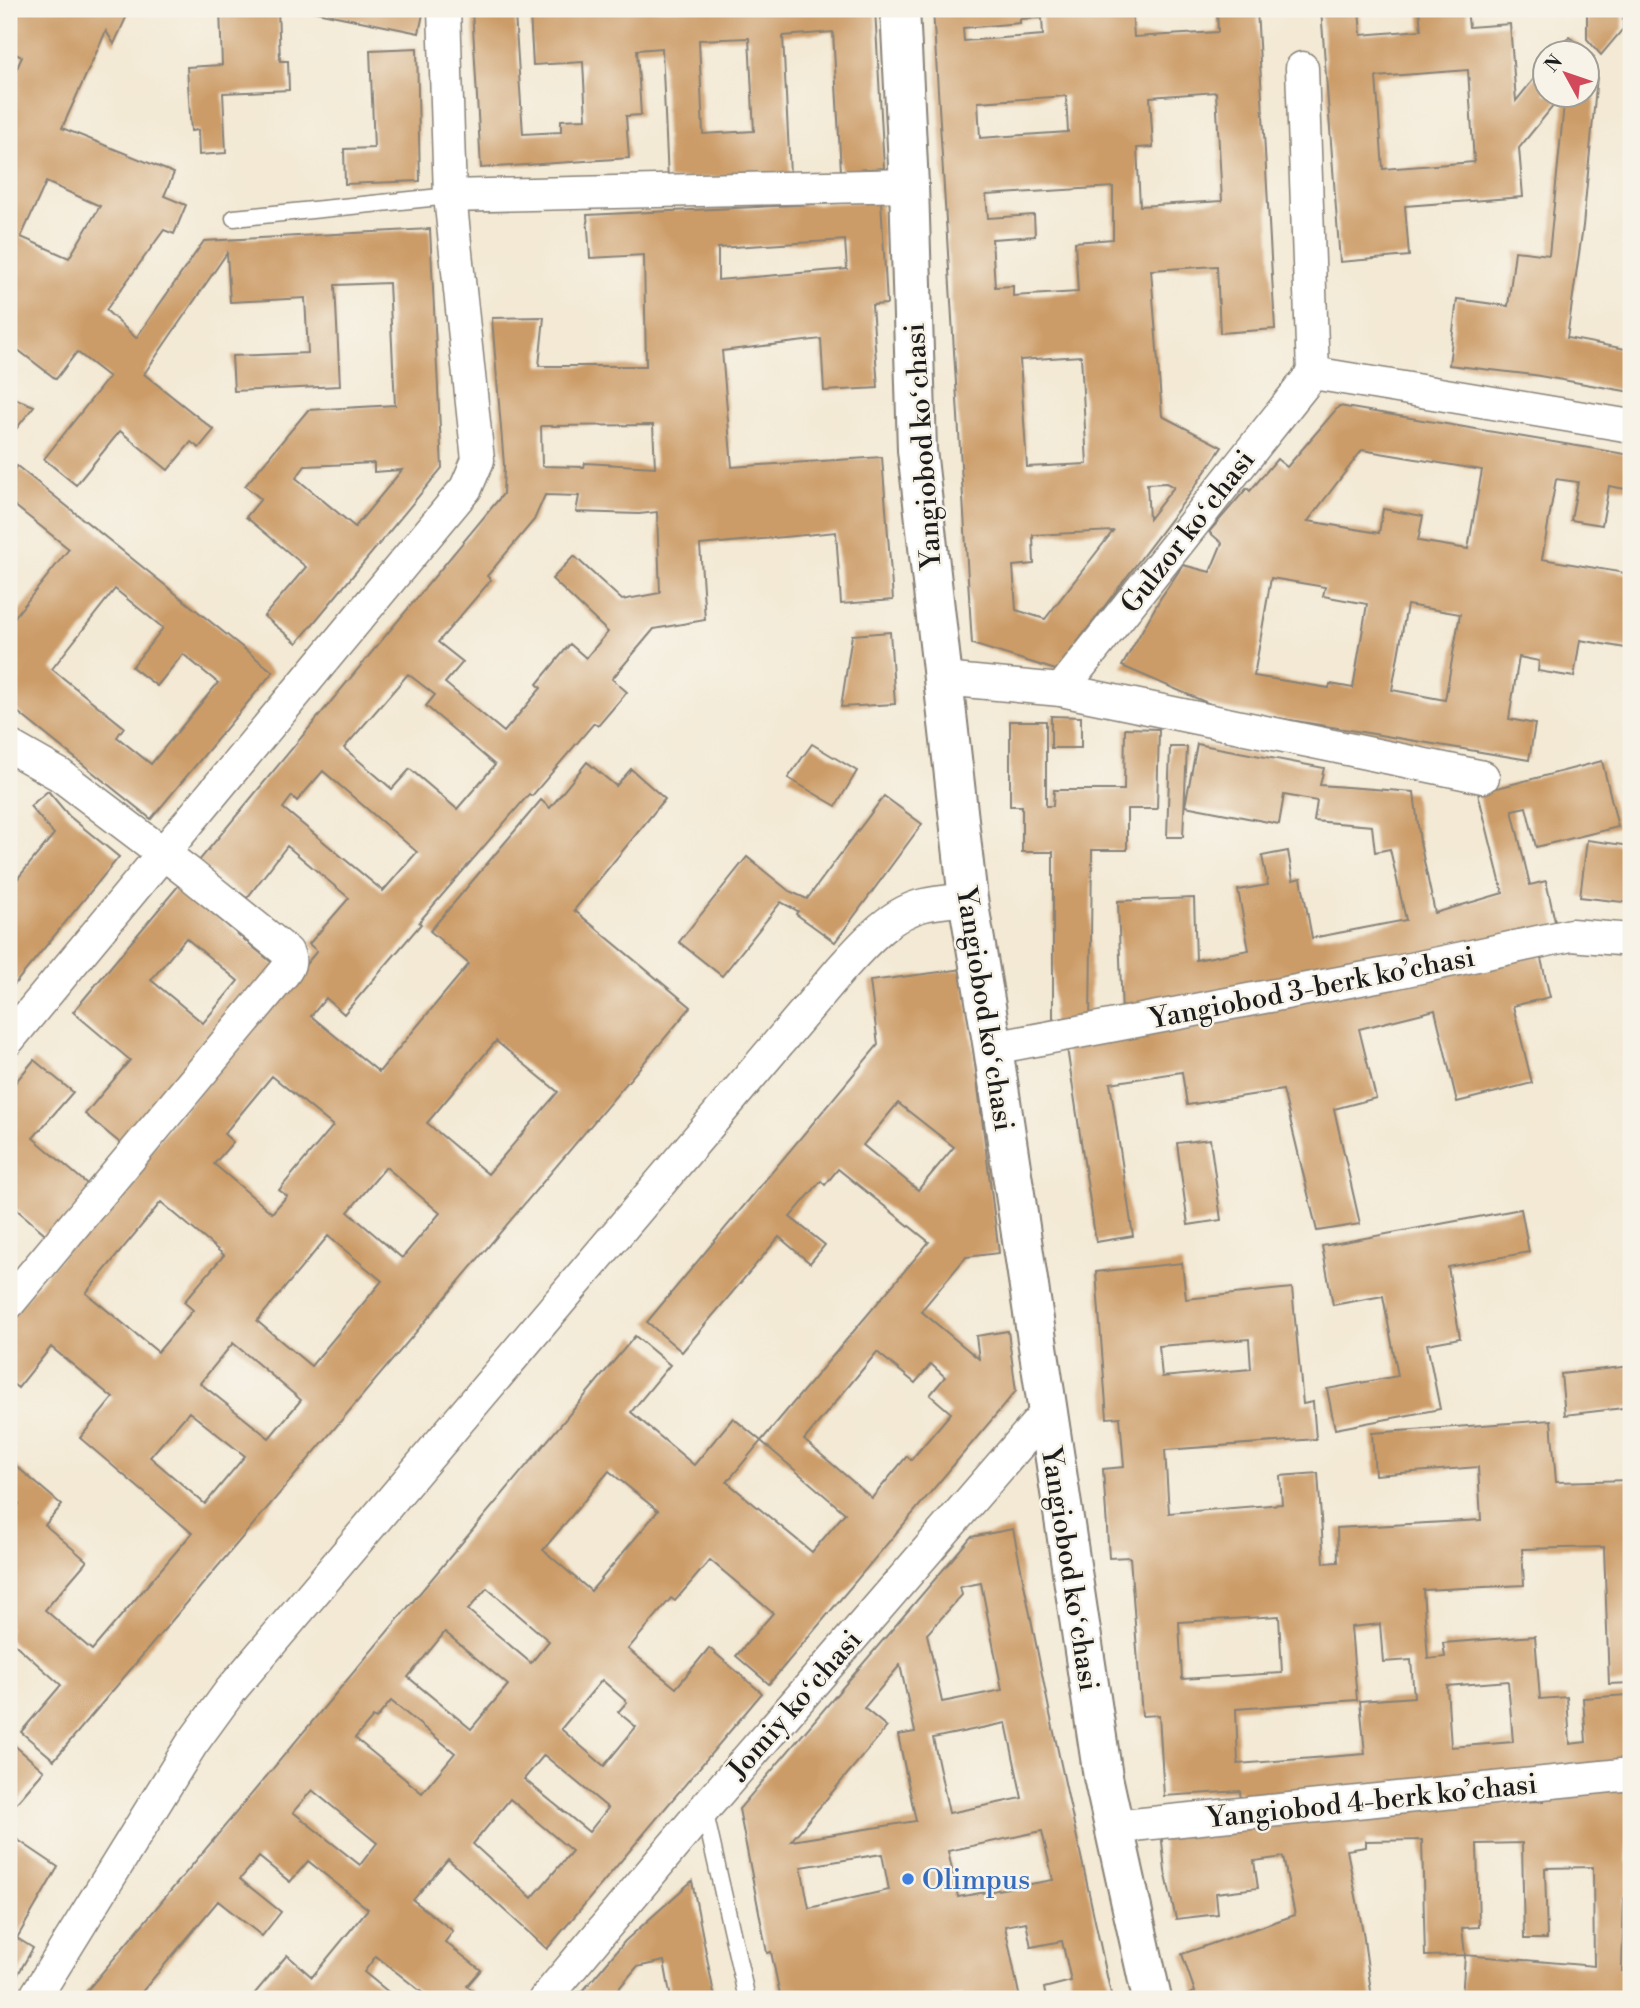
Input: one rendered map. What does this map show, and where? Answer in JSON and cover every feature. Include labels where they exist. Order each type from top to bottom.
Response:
[{"type":"street","points":[[9,1040],[466,488],[478,460],[450,196],[444,9]]},
{"type":"street","name":"Yangiobod koʻchasi","points":[[900,9],[909,185],[917,450],[968,899],[1103,1777],[1152,1999]]},
{"type":"street","points":[[1302,68],[1313,373],[1631,426]]},
{"type":"street","points":[[450,196],[909,185]]},
{"type":"street","name":"Gulzor koʻchasi","points":[[1061,690],[1313,373]]},
{"type":"street","points":[[943,679],[1061,690],[1482,777]]},
{"type":"street","points":[[9,746],[60,775],[287,952],[290,958],[290,965],[9,1303]]},
{"type":"street","points":[[34,1999],[191,1745],[231,1690],[832,980],[870,937],[896,918],[921,905],[968,899]]},
{"type":"street","name":"Yangiobod 3-berk koʼchasi","points":[[993,1048],[1392,974],[1571,935],[1631,940]]},
{"type":"street","name":"Jomiy koʻchasi","points":[[545,1999],[704,1809],[1047,1412]]},
{"type":"street","name":"Yangiobod 4-berk koʼchasi","points":[[1113,1826],[1631,1774]]},
{"type":"lane","points":[[234,218],[450,196]]},
{"type":"lane","points":[[704,1809],[747,1999]]},
{"type":"building","points":[[9,9],[130,9],[114,44],[106,31],[62,128],[174,173],[164,196],[186,205],[174,234],[164,230],[106,310],[136,338],[204,241],[430,229],[442,468],[297,643],[264,616],[306,567],[246,517],[261,499],[245,486],[308,410],[395,405],[389,283],[335,285],[340,386],[234,391],[232,356],[308,353],[305,298],[230,302],[227,253],[144,374],[214,430],[199,448],[191,442],[168,470],[120,431],[76,485],[44,459],[109,377],[77,352],[56,379],[9,343],[9,86],[22,57],[9,51]],"holes":[[[46,182],[100,206],[69,258],[21,237]],[[374,463],[374,472],[402,470],[355,527],[296,478],[305,466]]]},
{"type":"building","points":[[220,9],[278,9],[280,61],[288,61],[289,90],[223,93],[226,153],[199,155],[198,130],[191,131],[187,67],[222,65]]},
{"type":"building","points":[[302,9],[424,9],[419,33]]},
{"type":"building","points":[[472,9],[875,9],[884,168],[841,171],[833,32],[783,36],[790,174],[668,180],[662,48],[637,50],[641,115],[626,116],[629,158],[481,168]],"holes":[[[530,13],[533,65],[583,62],[586,119],[561,120],[561,132],[523,134],[515,14]],[[749,38],[754,131],[703,134],[699,40]]]},
{"type":"building","points":[[933,9],[1132,9],[1134,37],[1218,32],[1217,9],[1257,9],[1275,329],[1220,333],[1217,266],[1151,270],[1162,416],[1222,447],[1189,495],[1056,670],[972,644]],"holes":[[[1042,18],[1043,35],[964,41],[963,28],[1020,23],[1020,19]],[[1216,92],[1222,201],[1140,206],[1137,148],[1153,147],[1150,97]],[[1066,96],[1068,132],[980,138],[978,102]],[[1113,187],[1113,239],[1075,242],[1078,292],[1013,296],[1013,286],[995,287],[992,239],[1035,236],[1034,215],[988,218],[986,195]],[[1081,356],[1087,464],[1027,467],[1020,360]],[[1166,483],[1174,487],[1149,519],[1147,484]],[[1113,531],[1045,619],[1016,610],[1013,566],[1034,564],[1033,535]]]},
{"type":"building","points":[[1321,9],[1359,9],[1361,35],[1421,30],[1419,9],[1467,9],[1469,27],[1510,24],[1516,101],[1532,81],[1532,108],[1552,108],[1519,148],[1523,197],[1405,206],[1409,256],[1340,262]],"holes":[[[1468,70],[1474,162],[1383,169],[1376,77]]]},
{"type":"building","points":[[1587,9],[1623,9],[1623,29],[1602,54],[1602,38],[1587,38]]},
{"type":"building","points":[[417,48],[420,181],[345,184],[344,149],[374,148],[370,50]]},
{"type":"building","points":[[1564,108],[1594,108],[1583,226],[1567,338],[1631,350],[1631,392],[1534,375],[1449,365],[1457,299],[1508,306],[1515,251],[1549,255]]},
{"type":"building","points":[[881,201],[887,304],[872,305],[878,388],[824,391],[821,339],[722,351],[732,467],[882,457],[893,600],[841,604],[836,532],[700,545],[705,620],[654,629],[612,679],[627,692],[598,726],[594,723],[532,796],[529,794],[344,1014],[326,998],[311,1016],[379,1072],[469,964],[430,931],[541,800],[550,808],[587,762],[616,786],[631,769],[665,799],[574,910],[691,1007],[54,1760],[21,1732],[61,1685],[9,1639],[9,1517],[19,1504],[9,1495],[9,1460],[62,1505],[45,1525],[87,1561],[45,1610],[92,1650],[192,1533],[80,1438],[113,1398],[51,1347],[18,1388],[9,1381],[9,1319],[317,951],[309,944],[349,898],[287,846],[247,898],[198,862],[503,494],[504,465],[492,318],[544,317],[539,366],[646,366],[644,255],[590,258],[587,215]],"holes":[[[845,240],[847,269],[718,280],[718,248]],[[653,425],[655,467],[585,463],[584,467],[542,466],[541,426]],[[545,495],[579,496],[576,512],[657,512],[660,593],[622,600],[574,556],[552,579],[608,632],[586,658],[570,644],[537,684],[541,688],[504,732],[445,683],[463,662],[438,642],[491,580],[487,576],[534,520]],[[408,674],[435,695],[426,706],[495,765],[457,809],[410,769],[392,789],[344,748]],[[323,771],[417,852],[383,891],[283,808],[292,796],[297,801]],[[496,1041],[558,1092],[488,1174],[427,1123]],[[272,1076],[333,1126],[279,1190],[287,1196],[272,1213],[214,1164],[233,1142],[224,1134]],[[386,1167],[440,1213],[402,1258],[348,1212]],[[161,1202],[224,1255],[184,1302],[193,1310],[158,1352],[86,1293]],[[328,1236],[382,1281],[311,1366],[257,1321]],[[233,1343],[301,1400],[269,1438],[200,1383]],[[189,1412],[245,1456],[205,1504],[150,1457]]]},
{"type":"building","points":[[9,396],[34,406],[9,438]]},
{"type":"building","points":[[1339,406],[1631,455],[1631,490],[1609,486],[1602,525],[1571,520],[1578,482],[1556,479],[1542,559],[1631,574],[1631,649],[1580,640],[1574,677],[1538,671],[1539,661],[1519,657],[1509,719],[1535,724],[1529,760],[1219,708],[1122,666],[1160,599],[1183,565],[1210,572],[1222,543],[1209,532],[1247,488],[1250,491],[1277,459],[1287,467]],"holes":[[[1362,450],[1482,470],[1468,549],[1418,541],[1423,516],[1383,509],[1379,533],[1308,521]],[[1271,578],[1325,587],[1323,596],[1367,604],[1353,688],[1330,684],[1329,688],[1254,676]],[[1407,605],[1460,614],[1445,700],[1392,690]]]},
{"type":"building","points":[[17,466],[273,672],[151,819],[9,705],[9,624],[69,549],[9,501],[9,476]],"holes":[[[115,589],[163,628],[132,667],[157,686],[183,654],[218,683],[151,764],[117,737],[124,727],[52,669]]]},
{"type":"building","points":[[890,632],[895,704],[841,707],[852,635]]},
{"type":"building","points":[[1051,716],[1081,717],[1081,748],[1051,748]]},
{"type":"building","points":[[1010,721],[1046,721],[1046,806],[1053,806],[1054,790],[1124,790],[1125,728],[1159,729],[1157,809],[1127,809],[1127,850],[1092,850],[1090,1028],[1053,1028],[1053,852],[1022,852],[1022,806],[1010,806]]},
{"type":"building","points":[[812,744],[857,771],[836,806],[788,778]]},
{"type":"building","points":[[1197,744],[1324,768],[1320,785],[1414,792],[1420,842],[1435,913],[1503,893],[1478,793],[1602,761],[1618,827],[1536,847],[1526,807],[1512,810],[1530,885],[1546,881],[1556,926],[1122,1016],[1118,901],[1194,898],[1196,960],[1249,950],[1238,890],[1268,885],[1262,856],[1288,851],[1293,880],[1301,878],[1312,938],[1406,920],[1390,849],[1375,852],[1372,826],[1314,821],[1317,801],[1284,795],[1279,824],[1185,806]]},
{"type":"building","points":[[1170,747],[1187,747],[1183,837],[1167,837]]},
{"type":"building","points":[[48,791],[69,816],[119,857],[9,991],[9,889],[54,834],[30,806]]},
{"type":"building","points":[[884,796],[922,824],[835,942],[796,914],[798,911],[781,902],[722,976],[679,942],[747,857],[789,891],[807,899]]},
{"type":"building","points":[[1587,840],[1631,846],[1631,903],[1580,897]]},
{"type":"building","points":[[179,885],[277,967],[125,1147],[85,1114],[130,1060],[73,1012]],"holes":[[[186,938],[238,981],[203,1023],[151,980]]]},
{"type":"building","points":[[1538,946],[1550,997],[1513,1006],[1532,1083],[1457,1102],[1435,1010],[1359,1029],[1376,1098],[1334,1109],[1360,1224],[1317,1231],[1283,1090],[1187,1105],[1182,1072],[1110,1083],[1133,1236],[1096,1242],[1066,1041]]},
{"type":"building","points":[[963,969],[999,1253],[966,1257],[921,1311],[979,1359],[976,1336],[1008,1331],[1016,1391],[769,1684],[736,1656],[773,1613],[710,1560],[675,1601],[671,1598],[628,1649],[676,1688],[709,1648],[762,1693],[547,1949],[448,1859],[413,1900],[453,1931],[445,1942],[481,1970],[467,1986],[483,1999],[422,1999],[425,1995],[376,1956],[364,1972],[397,1999],[250,1999],[287,1955],[312,1977],[368,1909],[308,1861],[290,1882],[259,1857],[240,1879],[281,1912],[262,1936],[218,1901],[136,1999],[80,1999],[635,1336],[670,1365],[631,1412],[694,1465],[733,1418],[761,1441],[929,1242],[838,1169],[825,1185],[821,1181],[790,1217],[825,1245],[810,1263],[779,1237],[682,1352],[647,1322],[878,1045],[870,981]],"holes":[[[898,1103],[954,1147],[918,1190],[863,1145]],[[877,1352],[915,1383],[931,1364],[945,1377],[930,1395],[951,1413],[911,1460],[907,1456],[872,1498],[804,1440]],[[761,1441],[845,1513],[812,1552],[727,1482]],[[609,1471],[658,1511],[591,1591],[543,1550]],[[487,1588],[549,1641],[531,1663],[468,1610]],[[445,1632],[508,1685],[471,1729],[408,1677]],[[602,1680],[627,1702],[618,1712],[636,1727],[604,1766],[561,1729]],[[391,1701],[455,1753],[422,1793],[355,1738],[373,1717],[376,1719]],[[544,1755],[608,1808],[589,1832],[524,1779]],[[312,1790],[377,1843],[360,1865],[293,1812]],[[510,1799],[572,1851],[532,1898],[473,1844]]]},
{"type":"building","points":[[34,1060],[73,1092],[33,1138],[92,1188],[50,1238],[9,1203],[9,1090]]},
{"type":"building","points":[[1210,1139],[1221,1220],[1188,1225],[1177,1143]]},
{"type":"building","points":[[1521,1209],[1529,1252],[1448,1267],[1460,1338],[1427,1344],[1440,1409],[1335,1429],[1327,1389],[1398,1376],[1383,1296],[1333,1305],[1322,1246]]},
{"type":"building","points":[[1182,1263],[1186,1299],[1292,1288],[1303,1404],[1313,1402],[1316,1439],[1165,1450],[1169,1513],[1282,1504],[1280,1476],[1318,1473],[1324,1563],[1338,1562],[1337,1528],[1481,1520],[1478,1467],[1375,1475],[1372,1433],[1551,1420],[1556,1482],[1631,1480],[1631,1683],[1609,1684],[1604,1547],[1522,1549],[1524,1585],[1423,1590],[1428,1659],[1445,1657],[1443,1643],[1535,1636],[1540,1699],[1567,1697],[1570,1744],[1586,1742],[1583,1698],[1628,1695],[1631,1769],[1241,1801],[1240,1791],[1164,1796],[1159,1715],[1142,1716],[1130,1557],[1109,1558],[1103,1469],[1124,1467],[1120,1417],[1107,1418],[1096,1272]],"holes":[[[1249,1339],[1251,1369],[1162,1377],[1159,1346]],[[1279,1616],[1282,1673],[1182,1679],[1179,1622]],[[1380,1624],[1383,1662],[1411,1660],[1414,1697],[1360,1701],[1365,1754],[1238,1764],[1236,1709],[1357,1700],[1351,1627]],[[1508,1681],[1513,1742],[1451,1747],[1447,1686]]]},
{"type":"building","points":[[1631,1366],[1631,1407],[1565,1415],[1561,1374]]},
{"type":"building","points":[[1013,1529],[1112,1999],[1046,1999],[1044,1988],[1071,1981],[1062,1941],[1031,1947],[1026,1922],[1005,1926],[1020,1999],[963,1999],[963,1995],[944,1999],[781,1999],[771,1952],[767,1953],[739,1809],[971,1537]],"holes":[[[981,1583],[1002,1690],[942,1702],[927,1634],[962,1595],[960,1587]],[[900,1665],[915,1732],[898,1735],[916,1821],[791,1841],[887,1727],[864,1708]],[[1006,1723],[1022,1798],[949,1813],[933,1738]],[[1042,1831],[1053,1880],[958,1897],[948,1851]],[[882,1854],[889,1890],[809,1908],[801,1867]]]},
{"type":"building","points":[[13,1744],[44,1771],[9,1812],[9,1748]]},
{"type":"building","points":[[1631,1777],[1627,1862],[1631,1862],[1631,1898],[1624,1898],[1622,1971],[1631,1972],[1631,1999],[1462,1999],[1465,1955],[1425,1956],[1422,1840],[1366,1841],[1366,1847],[1347,1850],[1363,1932],[1372,1999],[1189,1999],[1187,1995],[1195,1992],[1182,1954],[1295,1915],[1283,1857],[1254,1861],[1258,1888],[1216,1893],[1218,1914],[1176,1919],[1165,1871],[1161,1831],[1362,1807],[1543,1801],[1543,1794]],"holes":[[[1522,1843],[1524,1939],[1547,1939],[1545,1868],[1593,1867],[1594,1966],[1465,1955],[1462,1928],[1479,1927],[1477,1844]]]},
{"type":"building","points":[[9,1834],[58,1867],[17,1938],[33,1948],[9,1990]]},
{"type":"building","points":[[692,1881],[715,1999],[671,1999],[664,1961],[637,1967],[610,1999],[560,1999],[563,1995],[582,1992],[625,1941]]},
{"type":"place","name":"Olimpus","points":[[908,1879]]}]
